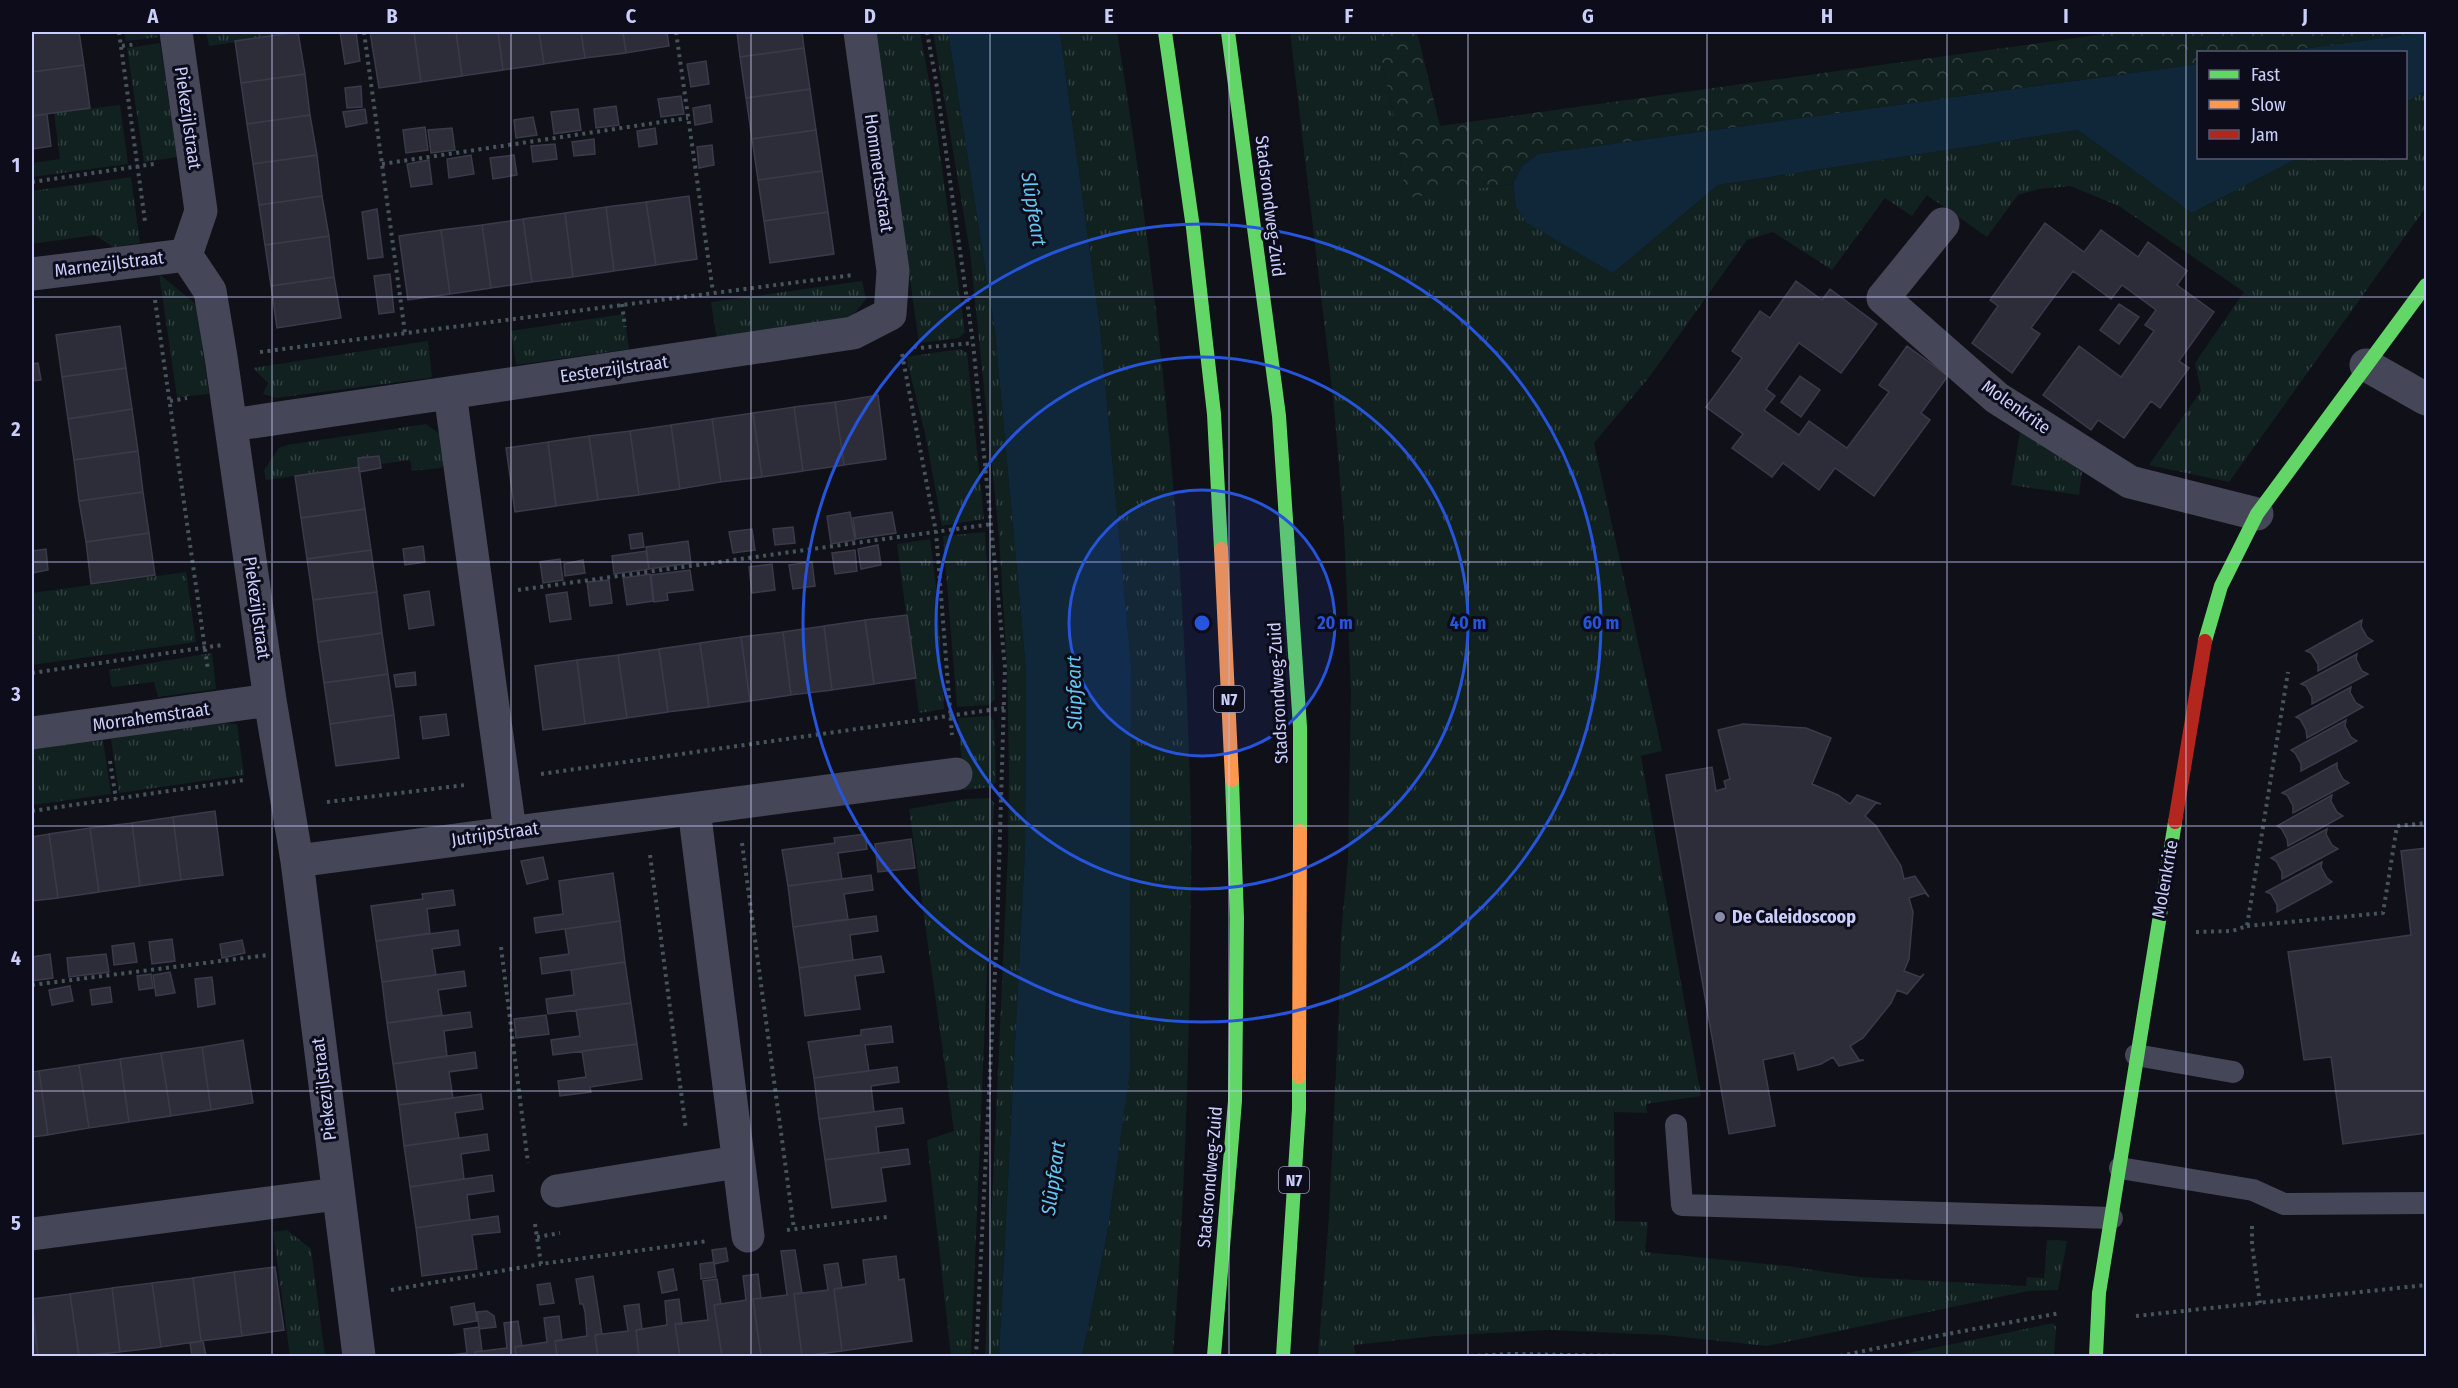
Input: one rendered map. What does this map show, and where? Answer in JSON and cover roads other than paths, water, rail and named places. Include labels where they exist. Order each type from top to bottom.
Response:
[{"type":"main road","name":"Stadsrondweg-Zuid","points":[[1228,32],[1279,416],[1300,728],[1299,1108],[1283,1356]]},
{"type":"main road","name":"N7","points":[[1237,90],[1240,32]]},
{"type":"main road","name":"Stadsrondweg-Zuid","points":[[1166,36],[1193,228],[1214,414],[1232,749],[1237,918],[1235,1101],[1214,1356]]},
{"type":"main road","name":"Molenkrite","points":[[2096,1356],[2097,1314],[2136,1055],[2206,635],[2221,586],[2257,514],[2427,285]]},
{"type":"street","name":"Piekezijlstraat","points":[[176,32],[201,211],[186,255],[210,291],[232,425],[270,700],[297,861],[359,1356]]},
{"type":"street","name":"Hommertsstraat","points":[[860,32],[893,271],[893,325]]},
{"type":"street","name":"Molenkrite","points":[[1943,224],[1883,298],[1997,398],[2130,482],[2257,514]]},
{"type":"street","name":"Marnezijlstraat","points":[[32,274],[186,255]]},
{"type":"street","name":"Eesterzijlstraat","points":[[232,425],[853,333],[893,325]]},
{"type":"street","points":[[2366,365],[2427,399]]},
{"type":"street","points":[[450,393],[510,831]]},
{"type":"street","name":"Morrahemstraat","points":[[32,733],[270,700]]},
{"type":"street","name":"Jutrijpstraat","points":[[297,861],[510,831],[645,816],[956,774]]},
{"type":"street","points":[[694,809],[748,1236]]},
{"type":"street","points":[[558,1191],[737,1162]]},
{"type":"street","points":[[32,1234],[337,1194]]},
{"type":"lane","points":[[2136,1055],[2233,1072]]},
{"type":"lane","points":[[1676,1125],[1682,1205],[2112,1218]]},
{"type":"lane","points":[[2120,1168],[2253,1190],[2284,1204],[2427,1203]]},
{"type":"water","name":"Slûpfeart","points":[[948,32],[1060,32],[1100,326],[1131,665],[1130,1072],[1107,1235],[1082,1356],[999,1356],[1025,849],[1026,670],[995,331]]},
{"type":"water","points":[[2426,32],[2426,91],[2407,101],[2407,51],[2287,51]]},
{"type":"water","points":[[2197,64],[2197,159],[2296,159],[2192,213],[2078,130],[1718,185],[1613,273],[1527,223],[1516,207],[1513,184],[1522,166],[1538,154]]},
{"type":"place","name":"De Caleidoscoop","points":[[1720,917]]}]
